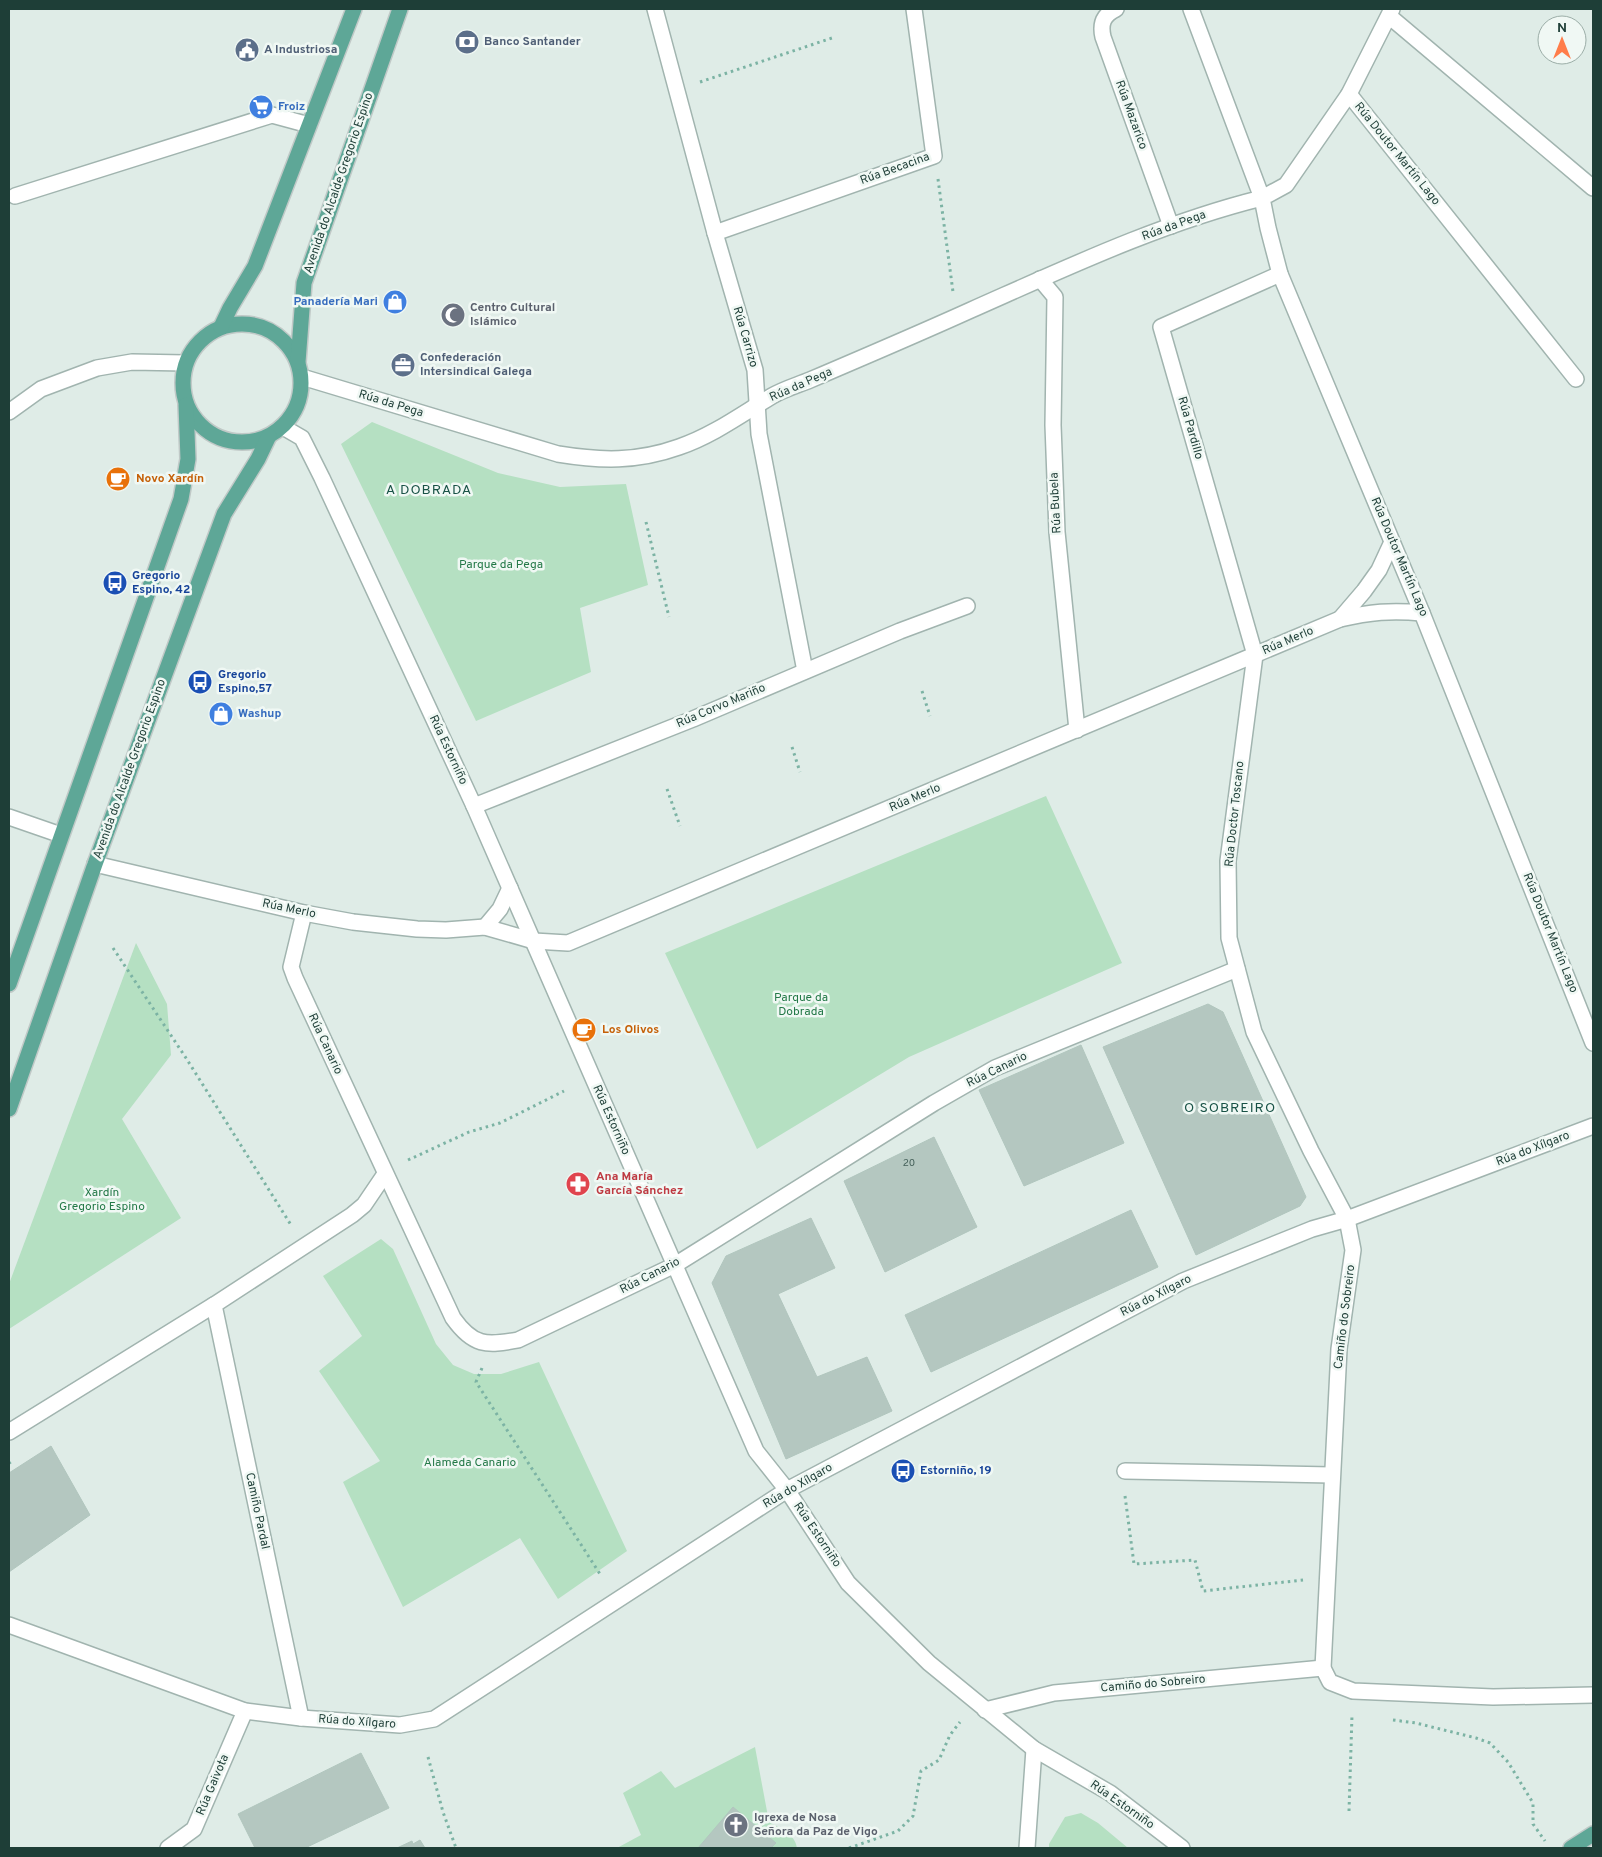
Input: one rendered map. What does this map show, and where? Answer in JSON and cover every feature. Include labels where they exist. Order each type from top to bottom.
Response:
[{"type":"main road","points":[[221,326],[255,266],[354,9]]},
{"type":"main road","name":"Avenida do Alcalde Gregorio Espino","points":[[300,369],[304,283],[400,9]]},
{"type":"main road","points":[[9,984],[181,499],[188,460],[186,405],[182,384],[185,363],[193,348],[205,335],[221,326],[244,323],[267,329],[286,342],[300,369],[300,395],[294,412],[283,427],[270,436],[245,443],[220,439],[199,426],[186,405]]},
{"type":"main road","name":"Avenida do Alcalde Gregorio Espino","points":[[9,1109],[224,514],[258,460],[270,436]]},
{"type":"main road","points":[[1571,1848],[1593,1834]]},
{"type":"street","name":"Rúa Carrizo","points":[[655,9],[715,233],[755,370],[759,434],[805,671]]},
{"type":"street","name":"Rúa Becacina","points":[[715,233],[934,156],[914,9]]},
{"type":"street","name":"Rúa Mazarico","points":[[1116,9],[1103,19],[1100,27],[1171,226]]},
{"type":"street","points":[[1191,9],[1262,198]]},
{"type":"street","name":"Rúa Doutor Martín Lago","points":[[1593,188],[1390,12],[1349,94],[1286,185],[1262,198],[1280,274],[1422,613],[1593,1043]]},
{"type":"street","name":"Rúa Doutor Martín Lago","points":[[1349,94],[1576,379]]},
{"type":"street","points":[[15,196],[272,115],[309,125]]},
{"type":"street","name":"Rúa da Pega","points":[[300,369],[558,454],[592,460],[654,454],[679,447],[715,431],[774,395],[1040,279],[1171,226],[1226,207],[1262,198]]},
{"type":"street","name":"Rúa Pardillo","points":[[1255,655],[1161,327],[1280,274]]},
{"type":"street","name":"Rúa Bubela","points":[[1040,279],[1055,297],[1053,425],[1057,532],[1077,730]]},
{"type":"street","points":[[9,412],[40,389],[97,368],[132,362],[185,363]]},
{"type":"street","name":"Rúa Estorniño","points":[[283,427],[302,438],[474,806],[756,1451],[787,1490],[848,1583],[929,1663],[1034,1749],[1110,1793],[1182,1848]]},
{"type":"street","name":"Rúa Merlo","points":[[1340,619],[1379,570],[1392,542]]},
{"type":"street","name":"Rúa Corvo Mariño","points":[[474,806],[693,718],[900,631],[967,606]]},
{"type":"street","name":"Rúa Merlo","points":[[96,864],[304,913],[353,922],[409,929],[446,930],[485,927],[534,941],[568,943],[1340,619],[1373,612],[1422,613]]},
{"type":"street","name":"Rúa Doctor Toscano","points":[[1255,655],[1228,862],[1229,938],[1254,1032],[1311,1151],[1347,1219]]},
{"type":"street","points":[[9,817],[61,835]]},
{"type":"street","points":[[485,927],[500,909],[510,888]]},
{"type":"street","name":"Rúa Canario","points":[[304,913],[290,966],[452,1318],[462,1331],[472,1339],[484,1344],[499,1344],[518,1340],[675,1265],[934,1103],[995,1068],[1237,969]]},
{"type":"street","name":"Rúa do Xílgaro","points":[[9,1625],[245,1711],[301,1718],[400,1726],[434,1719],[787,1490],[1183,1281],[1312,1229],[1347,1219],[1593,1126]]},
{"type":"street","points":[[9,1432],[214,1305],[352,1215],[364,1205],[385,1174]]},
{"type":"street","name":"Camiño do Sobreiro","points":[[980,1706],[1054,1693],[1323,1668],[1339,1348],[1353,1250],[1347,1219]]},
{"type":"street","name":"Camiño Pardal","points":[[214,1305],[301,1718]]},
{"type":"street","points":[[1125,1471],[1332,1475]]},
{"type":"street","points":[[1323,1668],[1330,1682],[1353,1691],[1494,1697],[1593,1696]]},
{"type":"street","name":"Rúa Gaivota","points":[[168,1848],[194,1830],[245,1711]]},
{"type":"street","points":[[1026,1848],[1034,1749]]},
{"type":"path","points":[[692,84],[835,37]]},
{"type":"path","points":[[937,177],[953,293]]},
{"type":"path","points":[[646,522],[669,617]]},
{"type":"path","points":[[922,691],[930,716]]},
{"type":"path","points":[[792,747],[800,772]]},
{"type":"path","points":[[667,789],[680,826]]},
{"type":"path","points":[[113,948],[186,1058],[291,1226]]},
{"type":"path","points":[[407,1161],[469,1132],[500,1123],[564,1091]]},
{"type":"path","points":[[482,1368],[476,1382],[600,1574]]},
{"type":"path","points":[[9,1462],[12,1467]]},
{"type":"path","points":[[1134,1493],[1125,1494],[1134,1564],[1195,1560],[1203,1592],[1304,1580]]},
{"type":"path","points":[[849,1848],[898,1831],[913,1816],[921,1770],[939,1760],[950,1735],[980,1706]]},
{"type":"path","points":[[1349,1811],[1353,1709]]},
{"type":"path","points":[[1392,1720],[1416,1723],[1490,1743],[1508,1762],[1533,1803],[1533,1824],[1545,1841]]},
{"type":"path","points":[[428,1757],[443,1812],[456,1848]]},
{"type":"green space","name":"Parque da Pega","points":[[372,422],[498,473],[560,487],[626,484],[648,585],[580,608],[591,672],[476,721],[341,444]]},
{"type":"green space","name":"Parque da Dobrada","points":[[1046,796],[1122,963],[909,1057],[757,1149],[665,953]]},
{"type":"green space","name":"Xardín Gregorio Espino","points":[[136,943],[167,1004],[171,1055],[122,1119],[181,1218],[9,1329],[9,1284]]},
{"type":"green space","name":"Alameda Canario","points":[[381,1239],[393,1249],[436,1344],[453,1365],[474,1374],[501,1374],[539,1362],[627,1551],[558,1599],[520,1538],[403,1607],[343,1482],[380,1461],[319,1371],[362,1336],[323,1276]]},
{"type":"green space","points":[[755,1747],[769,1822],[790,1835],[797,1848],[617,1848],[641,1835],[623,1793],[661,1771],[675,1788]]},
{"type":"green space","points":[[1081,1813],[1098,1823],[1128,1848],[1049,1848],[1049,1844],[1065,1817]]},
{"type":"building","points":[[1208,1004],[1223,1012],[1306,1197],[1300,1206],[1196,1255],[1103,1047]]},
{"type":"building","points":[[1081,1045],[1124,1143],[1024,1186],[979,1090]]},
{"type":"building","points":[[934,1137],[977,1227],[885,1272],[844,1181]]},
{"type":"building","points":[[1131,1210],[1158,1267],[931,1372],[905,1315]]},
{"type":"building","points":[[811,1218],[835,1268],[778,1294],[817,1377],[867,1357],[892,1411],[786,1459],[712,1283],[726,1256]]},
{"type":"building","points":[[51,1446],[90,1515],[9,1572],[9,1473]]},
{"type":"building","points":[[361,1753],[389,1808],[305,1848],[255,1848],[238,1814]]},
{"type":"building","name":"Igrexa de Nosa Señora da Paz de Vigo","points":[[733,1807],[776,1843],[771,1848],[698,1848]]},
{"type":"building","points":[[420,1840],[425,1848],[397,1848],[412,1841],[413,1844]]},
{"type":"place","name":"Banco Santander","points":[[467,42]]},
{"type":"place","name":"A Industriosa","points":[[247,50]]},
{"type":"place","name":"Froiz","points":[[261,107]]},
{"type":"place","name":"Panadería Mari","points":[[395,302]]},
{"type":"place","name":"Centro Cultural Islámico","points":[[453,315]]},
{"type":"place","name":"Confederación Intersindical Galega","points":[[403,365]]},
{"type":"place","name":"Novo Xardín","points":[[118,479]]},
{"type":"place","name":"Gregorio Espino, 42","points":[[115,583]]},
{"type":"place","name":"Gregorio Espino,57","points":[[200,682]]},
{"type":"place","name":"Washup","points":[[221,714]]},
{"type":"place","name":"Los Olivos","points":[[584,1030]]},
{"type":"place","name":"Ana María García Sánchez","points":[[578,1184]]},
{"type":"place","name":"Estorniño, 19","points":[[903,1471]]},
{"type":"place","name":"Igrexa de Nosa Señora da Paz de Vigo","points":[[736,1825]]},
{"type":"district","name":"A DOBRADA","points":[[429,490]]},
{"type":"district","name":"O SOBREIRO","points":[[1230,1108]]}]
